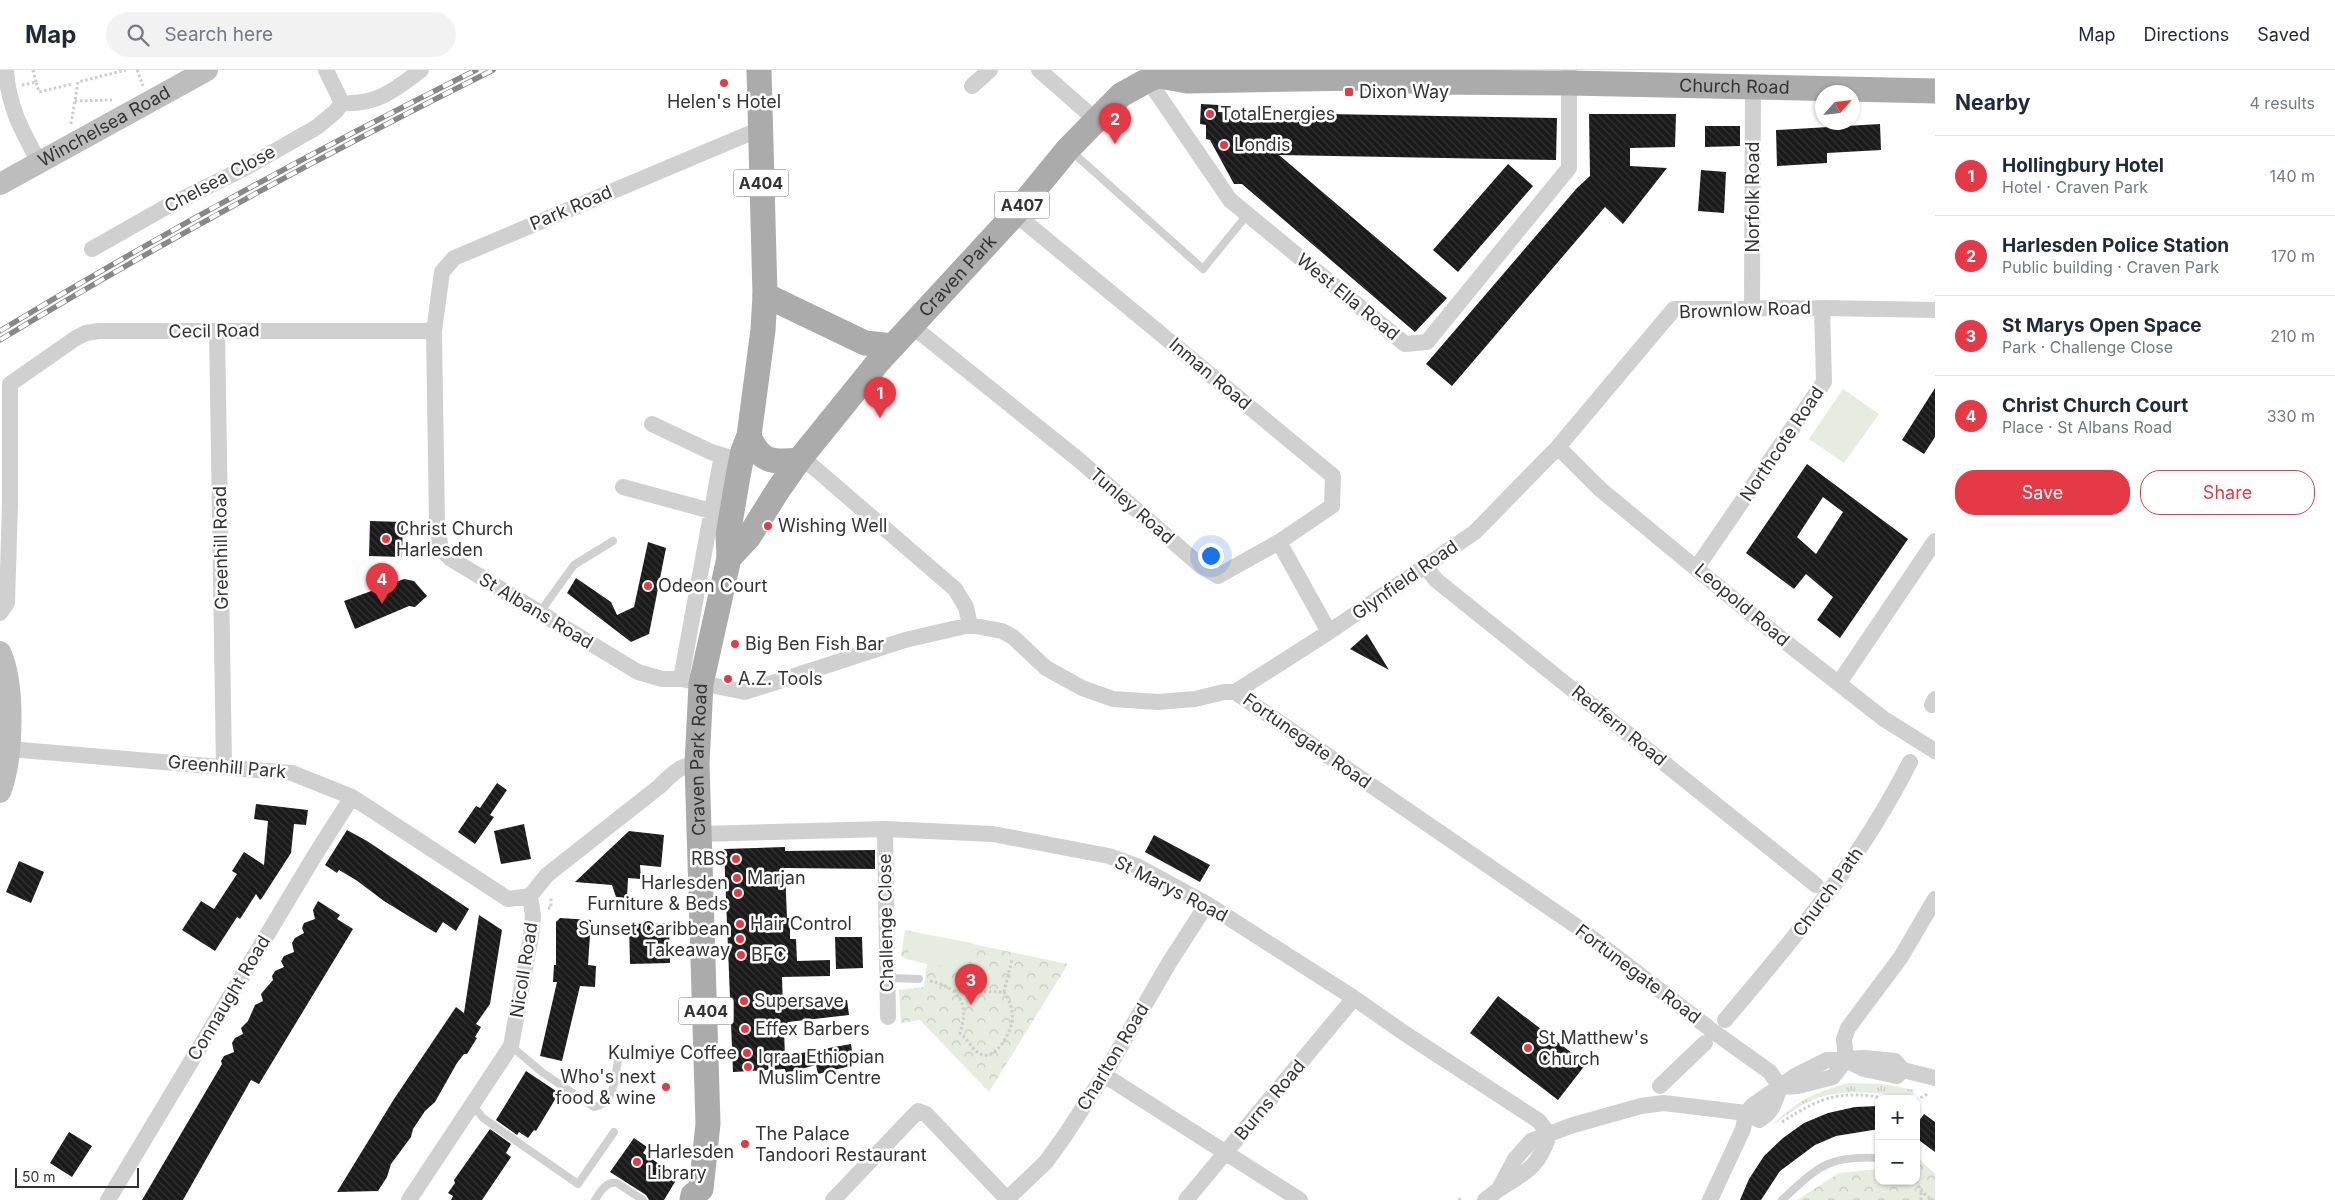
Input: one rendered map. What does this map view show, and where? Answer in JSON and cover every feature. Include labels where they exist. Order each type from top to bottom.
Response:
[{"type":"main road","name":"A404","points":[[749,436],[763,330],[765,295],[759,70]]},
{"type":"main road","name":"Craven Park","points":[[799,460],[893,346],[1013,216],[1068,149],[1121,95],[1157,74]]},
{"type":"main road","name":"Church Road","points":[[1157,74],[1187,81],[1359,78],[1425,82],[1569,76],[1753,87],[1935,91]]},
{"type":"main road","points":[[765,295],[865,343],[893,346]]},
{"type":"main road","points":[[763,330],[778,320],[799,311]]},
{"type":"main road","points":[[865,343],[872,372]]},
{"type":"main road","points":[[749,436],[754,448],[761,456],[771,460],[799,460]]},
{"type":"main road","name":"Craven Park Road","points":[[699,1196],[708,1124],[697,764],[691,681],[729,558],[728,535],[722,513],[731,458],[749,436]]},
{"type":"main road","points":[[729,558],[748,538],[799,460]]},
{"type":"street","points":[[6,70],[7,91],[15,116],[39,162]]},
{"type":"street","name":"Winchelsea Road","points":[[0,184],[207,70]]},
{"type":"street","points":[[326,70],[342,103],[359,104],[391,94],[421,70]]},
{"type":"street","points":[[972,86],[990,70]]},
{"type":"street","points":[[1040,70],[1096,120]]},
{"type":"street","name":"West Ella Road","points":[[1157,74],[1230,200],[1405,344],[1427,342],[1568,168],[1569,76]]},
{"type":"street","name":"Norfolk Road","points":[[1752,308],[1753,87]]},
{"type":"street","name":"Chelsea Close","points":[[92,249],[166,207],[247,167],[294,140],[336,112],[342,103]]},
{"type":"street","name":"Park Road","points":[[434,331],[442,272],[454,258],[760,129]]},
{"type":"street","name":"Inman Road","points":[[1013,216],[1033,228],[1333,476],[1332,506],[1279,542]]},
{"type":"street","name":"Brownlow Road","points":[[1558,448],[1674,309],[1822,308],[1935,310]]},
{"type":"street","name":"Northcote Road","points":[[1697,567],[1824,382],[1822,308]]},
{"type":"street","name":"Tunley Road","points":[[912,326],[1080,460],[1202,566],[1218,576],[1279,542]]},
{"type":"street","name":"Cecil Road","points":[[0,612],[7,604],[10,504],[10,384],[86,333],[217,330],[434,331]]},
{"type":"street","name":"Greenhill Road","points":[[217,330],[224,766]]},
{"type":"street","name":"St Albans Road","points":[[434,331],[436,506],[441,550],[457,563],[638,672],[662,679],[691,681],[745,692],[906,640],[970,624]]},
{"type":"street","points":[[652,424],[731,458]]},
{"type":"street","name":"Glynfield Road","points":[[1235,692],[1329,632],[1475,532],[1558,448]]},
{"type":"street","name":"Leopold Road","points":[[1558,448],[1600,489],[1697,567],[1778,636],[1884,719],[1935,752]]},
{"type":"street","points":[[799,460],[811,465],[955,589],[966,607],[970,624]]},
{"type":"street","points":[[623,487],[722,513]]},
{"type":"street","name":"Craven Park Road","points":[[691,681],[722,513]]},
{"type":"street","points":[[1839,683],[1935,541]]},
{"type":"street","points":[[1279,542],[1329,632]]},
{"type":"street","name":"Redfern Road","points":[[1425,566],[1436,580],[1816,885]]},
{"type":"street","name":"Fortunegate Road","points":[[970,624],[1002,631],[1013,637],[1046,668],[1082,688],[1113,699],[1158,702],[1195,699],[1235,692],[1579,928],[1714,1032],[1770,1072],[1780,1087]]},
{"type":"street","points":[[0,652],[9,683],[9,749],[4,782],[0,792]]},
{"type":"street","name":"Greenhill Park","points":[[9,749],[292,773],[352,797],[508,899],[530,896]]},
{"type":"street","name":"Church Path","points":[[1725,1020],[1809,920],[1855,857],[1891,799],[1910,757]]},
{"type":"street","name":"Nicoll Road","points":[[409,1200],[511,1046],[531,936],[533,916],[530,896],[547,876],[660,786],[676,771],[685,764],[697,764]]},
{"type":"street","name":"Connaught Road","points":[[108,1200],[315,855],[352,797]]},
{"type":"street","name":"St Marys Road","points":[[699,834],[885,829],[993,834],[1109,856],[1137,866],[1207,904],[1354,998],[1539,1122],[1549,1135]]},
{"type":"street","name":"Challenge Close","points":[[885,829],[888,1017]]},
{"type":"street","points":[[1846,1060],[1844,1039],[1848,1028],[1901,957],[1935,899]]},
{"type":"street","name":"Charlton Road","points":[[1007,1199],[1046,1162],[1104,1075],[1168,962],[1207,904]]},
{"type":"street","name":"Burns Road","points":[[1186,1200],[1354,998]]},
{"type":"street","points":[[1660,1086],[1705,1043]]},
{"type":"street","points":[[1485,1200],[1501,1194],[1528,1172],[1543,1154],[1549,1135],[1570,1126],[1653,1103],[1670,1102],[1746,1113],[1759,1120],[1767,1116],[1773,1107],[1780,1087],[1795,1076],[1827,1060],[1864,1058],[1895,1061],[1903,1070],[1935,1078]]},
{"type":"street","points":[[1104,1075],[1300,1200]]},
{"type":"street","points":[[833,1200],[918,1111],[926,1114],[1007,1199]]},
{"type":"street","points":[[1710,1200],[1744,1129],[1746,1113]]},
{"type":"lane","points":[[1068,149],[1203,269],[1247,215]]},
{"type":"lane","points":[[540,612],[574,565],[613,541]]},
{"type":"lane","points":[[887,978],[922,979]]},
{"type":"lane","points":[[511,1046],[543,1074],[594,1107],[603,1106],[609,1099],[618,1061]]},
{"type":"lane","points":[[473,1106],[483,1118],[578,1184],[614,1132]]},
{"type":"lane","points":[[1782,1200],[1814,1172],[1829,1163],[1842,1158],[1875,1158]]},
{"type":"lane","points":[[594,1200],[606,1185],[612,1182],[617,1183],[643,1200]]},
{"type":"path","points":[[33,70],[40,92],[72,84]]},
{"type":"path","points":[[70,127],[78,82],[126,70]]},
{"type":"path","points":[[138,71],[140,78]]},
{"type":"path","points":[[24,85],[36,82]]},
{"type":"path","points":[[75,101],[121,99]]},
{"type":"path","points":[[548,908],[551,908],[551,895]]},
{"type":"path","points":[[922,979],[943,984],[954,991],[964,1008],[964,1021],[960,1033],[981,1054],[988,1055],[995,1052],[1005,1038],[1012,1021],[1010,1001],[1004,992],[1012,959]]},
{"type":"path","points":[[954,991],[1004,992]]},
{"type":"path","points":[[1776,1126],[1812,1103],[1826,1098],[1850,1094],[1875,1097]]},
{"type":"path","points":[[1920,1098],[1928,1094]]},
{"type":"path","points":[[1918,1185],[1921,1191],[1932,1200]]},
{"type":"path","points":[[1921,1191],[1921,1200]]},
{"type":"green space","points":[[1843,389],[1879,414],[1844,463],[1809,439]]},
{"type":"green space","points":[[905,930],[1068,964],[989,1092],[920,1020],[901,1023],[899,990],[924,987],[927,964],[901,956]]},
{"type":"green space","points":[[912,932],[972,943],[967,971],[907,959]]},
{"type":"green space","points":[[1848,1083],[1883,1084],[1914,1090],[1913,1095],[1849,1092],[1824,1096],[1802,1105],[1772,1125],[1799,1103],[1825,1090]]},
{"type":"green space","points":[[1920,1160],[1935,1174],[1935,1200],[1797,1200],[1839,1173],[1875,1169],[1875,1185],[1920,1185]]},
{"type":"building","points":[[1201,104],[1219,105],[1218,112],[1557,118],[1556,160],[1279,155],[1447,298],[1415,332],[1242,184],[1234,184],[1210,140],[1206,139],[1206,125],[1200,124]]},
{"type":"building","points":[[1589,114],[1676,114],[1675,147],[1630,148],[1630,166],[1667,168],[1623,224],[1605,207],[1452,386],[1426,364],[1577,188],[1590,176]]},
{"type":"building","points":[[1880,124],[1881,150],[1827,153],[1827,163],[1777,166],[1776,130],[1815,128],[1815,130],[1860,130],[1860,125]]},
{"type":"building","points":[[1705,126],[1740,126],[1740,146],[1705,147]]},
{"type":"building","points":[[1508,164],[1533,186],[1458,272],[1433,250]]},
{"type":"building","points":[[1701,170],[1726,172],[1724,213],[1698,211]]},
{"type":"building","points":[[1935,388],[1935,437],[1924,454],[1902,440]]},
{"type":"building","points":[[1807,464],[1908,539],[1840,638],[1817,620],[1833,597],[1806,574],[1794,589],[1746,553]],"holes":[[[1823,497],[1843,512],[1816,554],[1797,537]]]},
{"type":"building","name":"Christ Church Harlesden","points":[[370,521],[403,522],[402,557],[369,556]]},
{"type":"building","name":"Odeon Court","points":[[648,542],[666,548],[649,634],[631,642],[567,593],[576,578],[611,602],[617,615],[634,607]]},
{"type":"building","points":[[404,579],[414,581],[427,596],[415,607],[409,606],[355,629],[344,601]]},
{"type":"building","points":[[1367,634],[1389,670],[1350,649]]},
{"type":"building","points":[[497,783],[507,790],[490,815],[494,817],[475,844],[458,832],[476,806],[480,808]]},
{"type":"building","points":[[256,804],[308,810],[306,825],[294,824],[291,853],[262,898],[260,900],[256,894],[240,919],[237,917],[215,951],[182,930],[201,901],[214,909],[237,874],[232,871],[244,852],[264,865],[268,821],[254,819]]},
{"type":"building","points":[[524,824],[531,859],[501,864],[494,831]]},
{"type":"building","points":[[347,830],[367,841],[469,909],[456,931],[443,922],[436,933],[384,901],[356,880],[339,870],[337,873],[325,865]]},
{"type":"building","points":[[629,831],[664,835],[661,867],[640,865],[641,879],[628,878],[627,898],[616,897],[612,885],[575,882]]},
{"type":"building","points":[[1154,835],[1210,865],[1200,882],[1145,852]]},
{"type":"building","points":[[785,847],[785,851],[875,850],[875,869],[785,868],[787,918],[790,918],[790,939],[796,939],[797,961],[830,960],[830,976],[782,977],[783,1007],[847,1000],[849,1015],[788,1022],[784,1031],[785,1056],[851,1044],[854,1065],[818,1074],[816,1065],[786,1073],[785,1069],[733,1072],[724,849]]},
{"type":"building","points":[[19,861],[44,872],[31,903],[6,892]]},
{"type":"building","points":[[318,901],[340,915],[337,919],[353,929],[259,1084],[251,1080],[183,1200],[142,1200],[222,1064],[221,1061],[224,1056],[234,1052],[232,1043],[235,1038],[243,1034],[241,1028],[248,1021],[255,1005],[263,1001],[261,994],[273,980],[272,976],[275,971],[284,967],[281,961],[284,956],[294,952],[292,943],[295,938],[304,933],[302,928],[304,923],[315,919],[313,910]]},
{"type":"building","points":[[479,915],[502,930],[490,1004],[476,1024],[481,1027],[475,1037],[477,1038],[467,1054],[464,1054],[457,1063],[435,1102],[425,1111],[413,1129],[411,1137],[391,1164],[387,1177],[378,1191],[337,1192],[394,1099],[456,1007],[464,1013]]},
{"type":"building","points":[[560,918],[591,920],[588,965],[596,966],[595,987],[580,986],[562,1061],[540,1056],[557,982],[553,982],[554,965],[556,965],[556,922]]},
{"type":"building","points":[[669,923],[670,963],[630,964],[629,924]]},
{"type":"building","points":[[835,937],[862,937],[863,968],[836,969]]},
{"type":"building","name":"St Matthew's Church","points":[[1498,996],[1586,1064],[1558,1100],[1470,1033]]},
{"type":"building","points":[[526,1071],[559,1093],[536,1131],[534,1130],[528,1138],[519,1132],[517,1135],[496,1120]]},
{"type":"building","points":[[1875,1106],[1875,1130],[1836,1136],[1815,1145],[1780,1171],[1761,1200],[1740,1200],[1749,1179],[1764,1156],[1783,1138],[1804,1123],[1828,1113],[1855,1107]]},
{"type":"building","points":[[1924,1114],[1935,1122],[1935,1152],[1920,1141],[1920,1120]]},
{"type":"building","points":[[490,1129],[511,1144],[506,1153],[511,1157],[482,1200],[451,1200],[453,1196],[448,1193],[455,1183],[454,1180]]},
{"type":"building","points":[[69,1132],[92,1146],[72,1177],[50,1163]]},
{"type":"building","name":"Harlesden Library","points":[[634,1138],[647,1147],[643,1153],[678,1177],[664,1200],[649,1200],[646,1195],[610,1172]]},
{"type":"railway","points":[[0,331],[117,262],[235,196],[476,70]]},
{"type":"railway","points":[[0,340],[244,200],[493,70]]},
{"type":"place","name":"Helen's Hotel","points":[[724,83]]},
{"type":"place","name":"Dixon Way","points":[[1349,92]]},
{"type":"place","name":"TotalEnergies","points":[[1210,114]]},
{"type":"place","name":"Harlesden Police Station","points":[[1115,144]]},
{"type":"place","name":"Londis","points":[[1224,145]]},
{"type":"place","name":"Hollingbury Hotel","points":[[880,418]]},
{"type":"place","name":"Wishing Well","points":[[768,526]]},
{"type":"place","name":"Christ Church Harlesden","points":[[386,539]]},
{"type":"place","name":"Odeon Court","points":[[648,586]]},
{"type":"place","name":"Christ Church Court","points":[[382,604]]},
{"type":"place","name":"Big Ben Fish Bar","points":[[735,644]]},
{"type":"place","name":"A.Z. Tools","points":[[728,679]]},
{"type":"place","name":"RBS","points":[[736,859]]},
{"type":"place","name":"Marjan","points":[[737,878]]},
{"type":"place","name":"Harlesden Furniture & Beds","points":[[738,893]]},
{"type":"place","name":"Hair Control","points":[[740,924]]},
{"type":"place","name":"Sunset Caribbean Takeaway","points":[[740,939]]},
{"type":"place","name":"BFC","points":[[741,955]]},
{"type":"place","name":"Supersave","points":[[744,1001]]},
{"type":"place","name":"St Marys Open Space","points":[[971,1005]]},
{"type":"place","name":"Effex Barbers","points":[[745,1029]]},
{"type":"place","name":"St Matthew's Church","points":[[1528,1048]]},
{"type":"place","name":"Kulmiye Coffee","points":[[747,1053]]},
{"type":"place","name":"Iqraa Ethiopian Muslim Centre","points":[[748,1067]]},
{"type":"place","name":"Who's next food & wine","points":[[666,1087]]},
{"type":"place","name":"The Palace Tandoori Restaurant","points":[[745,1144]]},
{"type":"place","name":"Harlesden Library","points":[[637,1162]]}]
